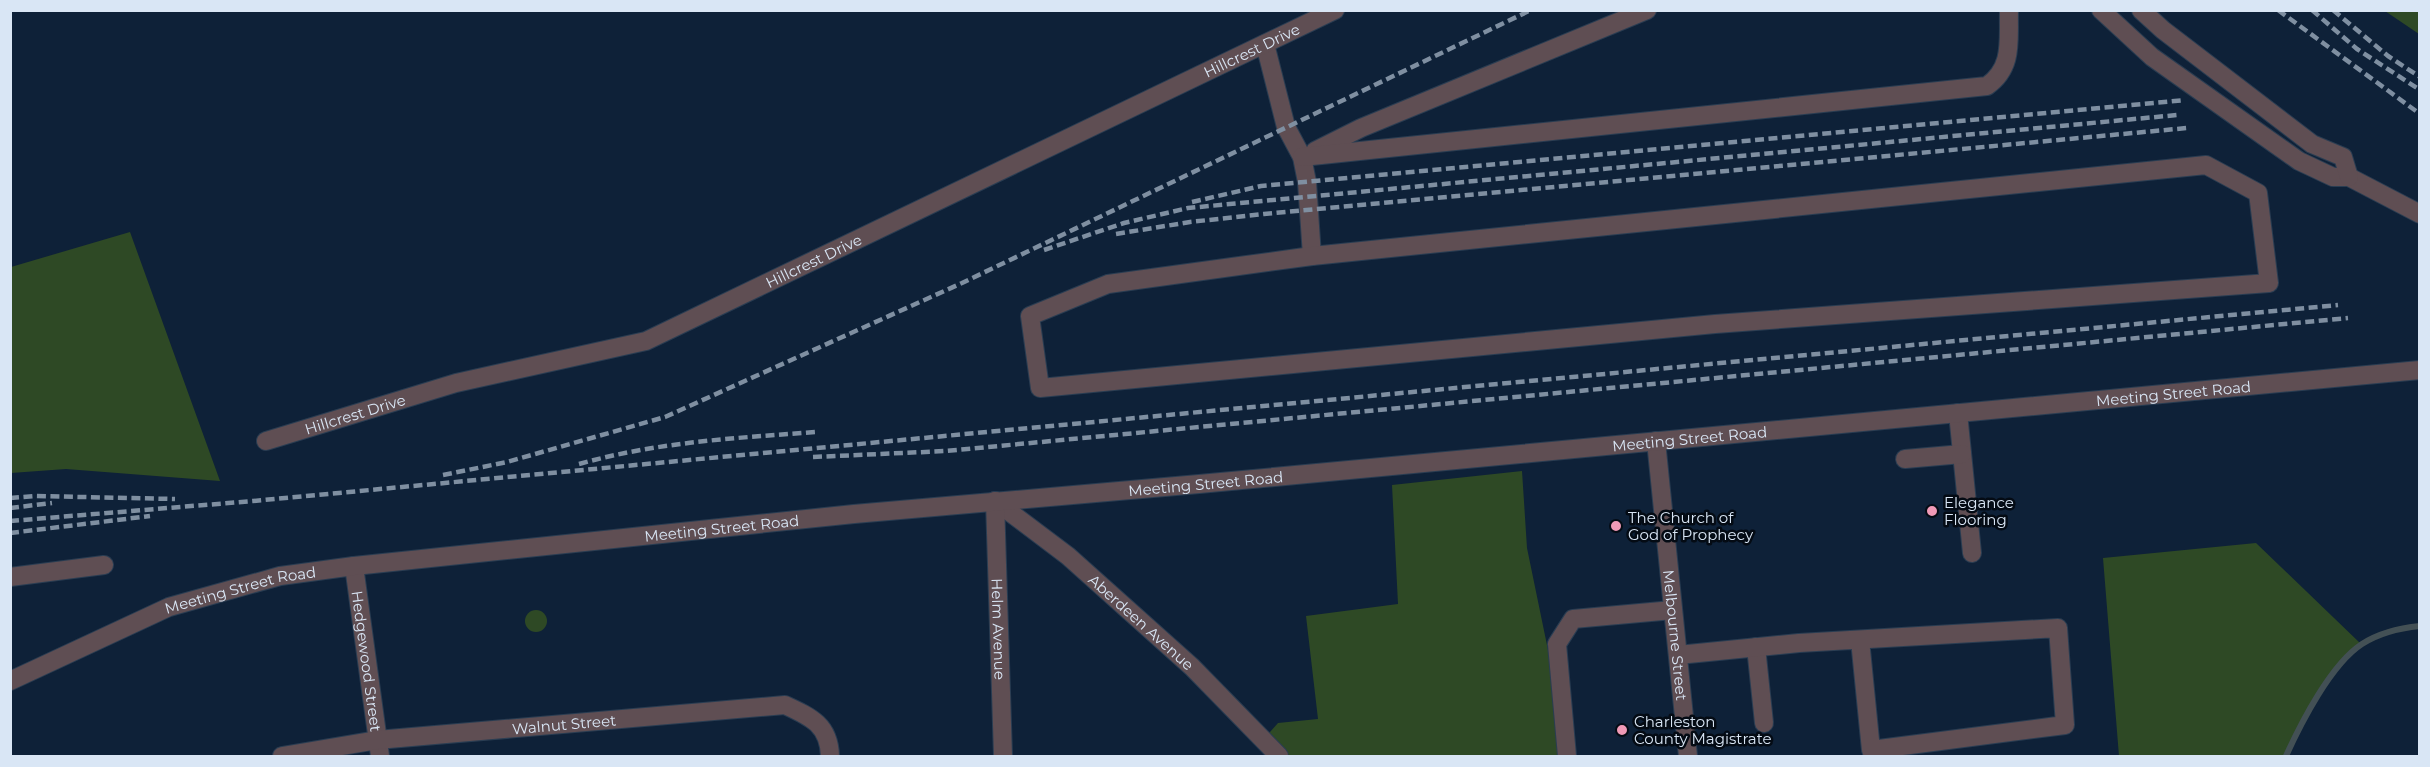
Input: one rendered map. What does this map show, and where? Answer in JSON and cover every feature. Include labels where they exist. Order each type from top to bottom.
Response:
[{"type":"street","name":"Hillcrest Drive","points":[[266,441],[456,383],[646,341],[1335,10]]},
{"type":"street","points":[[1302,157],[1361,128],[1647,10]]},
{"type":"street","points":[[1302,157],[1987,86],[1999,78],[2007,62],[2009,10]]},
{"type":"street","points":[[2101,10],[2152,57],[2252,130],[2299,161],[2333,177],[2349,177],[2420,214]]},
{"type":"street","points":[[2141,10],[2163,30],[2312,144],[2343,158],[2349,177]]},
{"type":"street","points":[[1265,44],[1286,127],[1302,157],[1307,182],[1312,256]]},
{"type":"street","points":[[2206,165],[2258,193],[2270,283],[1715,324],[1040,388],[1030,316],[1108,284],[1312,256],[2206,165]]},
{"type":"street","name":"Meeting Street Road","points":[[10,681],[169,607],[280,576],[354,566],[831,516],[2420,370]]},
{"type":"street","points":[[1958,413],[1972,553]]},
{"type":"street","name":"Melbourne Street","points":[[1656,441],[1688,756]]},
{"type":"street","points":[[1905,459],[1962,454]]},
{"type":"street","name":"Helm Avenue","points":[[995,501],[1003,756]]},
{"type":"street","name":"Aberdeen Avenue","points":[[995,501],[1068,556],[1162,640],[1192,667],[1279,756]]},
{"type":"street","points":[[10,577],[104,565]]},
{"type":"street","name":"Hedgewood Street","points":[[354,566],[378,748]]},
{"type":"street","points":[[1567,756],[1557,644],[1573,619],[1673,610]]},
{"type":"street","points":[[1678,655],[1756,647],[1860,640],[2058,628],[2065,725],[1871,750],[1860,640]]},
{"type":"street","points":[[1756,647],[1764,723]]},
{"type":"street","name":"Walnut Street","points":[[282,756],[785,705],[814,718],[830,749]]},
{"type":"green space","points":[[2385,11],[2419,11],[2419,34]]},
{"type":"green space","points":[[130,232],[220,481],[66,469],[11,473],[11,267]]},
{"type":"green space","points":[[1522,471],[1527,548],[1548,650],[1562,756],[1279,756],[1263,740],[1278,723],[1318,719],[1306,616],[1398,604],[1392,485]]},
{"type":"green space","points":[[2256,543],[2361,644],[2318,696],[2286,756],[2119,756],[2103,558]]},
{"type":"green space","points":[[536,610],[544,613],[547,621],[544,629],[536,632],[528,629],[525,621],[528,613]]},
{"type":"waterway","points":[[2286,756],[2318,695],[2350,653],[2362,644],[2383,634],[2420,626]]},
{"type":"railway","points":[[443,475],[507,462],[665,417],[962,283],[1531,10]]},
{"type":"railway","points":[[2278,10],[2420,114]]},
{"type":"railway","points":[[2312,10],[2357,49],[2420,90]]},
{"type":"railway","points":[[2333,10],[2388,56],[2420,77]]},
{"type":"railway","points":[[1192,202],[1261,186],[2185,100]]},
{"type":"railway","points":[[1044,250],[1124,223],[1188,208],[2177,115]]},
{"type":"railway","points":[[1116,234],[1190,222],[1264,214],[2187,128]]},
{"type":"railway","points":[[10,521],[253,501],[2338,305]]},
{"type":"railway","points":[[813,457],[946,451],[2348,318]]},
{"type":"railway","points":[[579,464],[667,446],[816,432]]},
{"type":"railway","points":[[10,498],[35,496],[175,499]]},
{"type":"railway","points":[[10,508],[52,503]]},
{"type":"railway","points":[[10,533],[150,516]]},
{"type":"place","name":"Elegance Flooring","points":[[1932,511]]},
{"type":"place","name":"The Church of God of Prophecy","points":[[1616,526]]},
{"type":"place","name":"Charleston County Magistrate","points":[[1622,730]]}]
